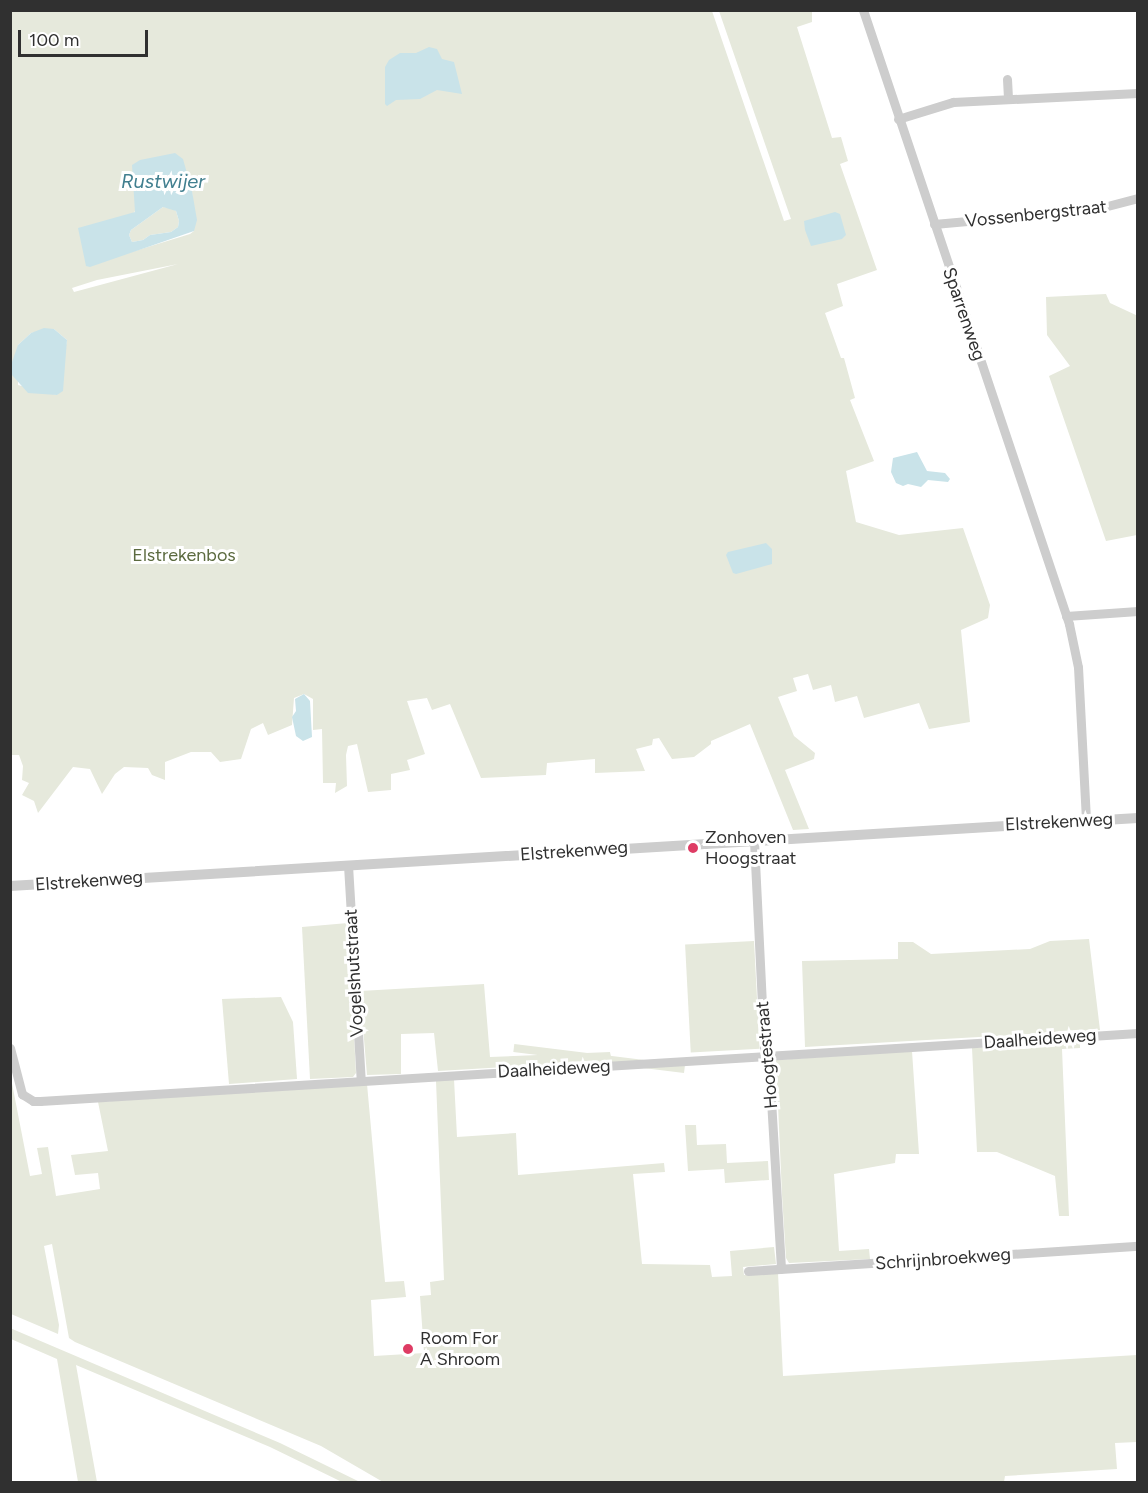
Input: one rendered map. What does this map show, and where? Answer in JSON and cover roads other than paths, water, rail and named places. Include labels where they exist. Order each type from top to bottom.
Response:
[{"type":"street","name":"Sparrenweg","points":[[863,10],[1066,616],[1078,667],[1086,821]]},
{"type":"street","points":[[1007,79],[1008,99]]},
{"type":"street","points":[[898,119],[953,102],[1137,93]]},
{"type":"street","name":"Vossenbergstraat","points":[[934,224],[1092,210],[1137,198]]},
{"type":"street","points":[[1066,616],[1137,611]]},
{"type":"street","name":"Elstrekenweg","points":[[10,886],[1137,818]]},
{"type":"street","name":"Hoogtestraat","points":[[754,841],[764,1047],[767,1056],[781,1269]]},
{"type":"street","name":"Vogelshutstraat","points":[[348,865],[360,1081]]},
{"type":"street","name":"Daalheideweg","points":[[10,1047],[19,1088],[22,1094],[33,1101],[1137,1033]]},
{"type":"street","name":"Schrijnbroekweg","points":[[748,1271],[1137,1246]]},
{"type":"water","points":[[429,47],[437,49],[442,59],[454,62],[462,94],[437,90],[420,99],[396,100],[387,106],[385,104],[385,67],[389,60],[400,53],[416,53]]},
{"type":"water","name":"Rustwijer","points":[[175,153],[183,159],[197,220],[194,231],[90,267],[86,266],[78,228],[135,212],[132,165],[140,160]],"holes":[[[163,207],[176,211],[178,227],[171,232],[150,235],[143,240],[132,242],[129,235],[131,230]]]},
{"type":"water","points":[[835,212],[840,214],[846,235],[842,239],[811,246],[804,221]]},
{"type":"water","points":[[44,328],[54,329],[67,340],[63,391],[57,395],[28,393],[12,375],[12,362],[18,345],[31,333]]},
{"type":"water","points":[[917,452],[927,471],[945,473],[950,479],[948,482],[928,480],[921,487],[908,484],[903,486],[896,483],[891,472],[893,458]]},
{"type":"water","points":[[766,543],[772,549],[772,564],[733,573],[726,555],[728,552]]},
{"type":"water","points":[[304,694],[310,701],[312,737],[303,741],[296,736],[292,717],[296,711],[295,699]]},
{"type":"place","name":"Zonhoven Hoogstraat","points":[[693,848]]},
{"type":"place","name":"Room For A Shroom","points":[[408,1349]]},
{"type":"park label","name":"Elstrekenbos","points":[[184,555]]}]
